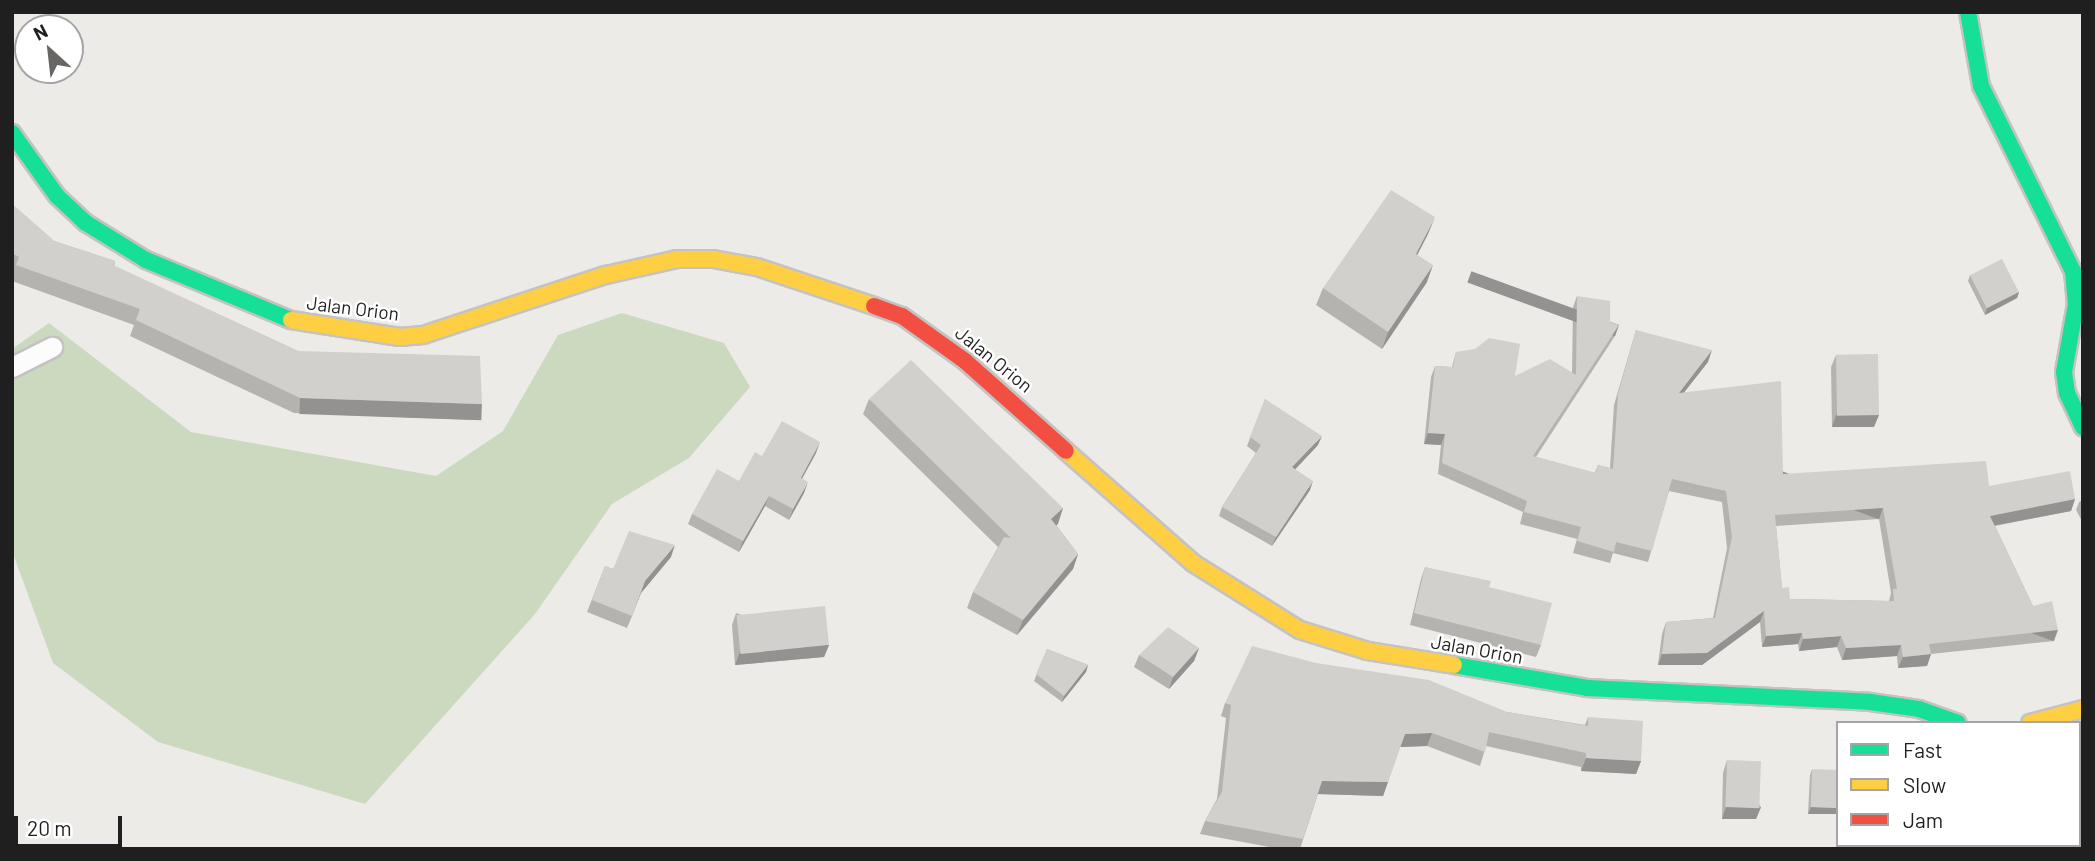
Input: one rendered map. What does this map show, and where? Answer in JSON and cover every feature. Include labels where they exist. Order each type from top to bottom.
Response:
[{"type":"main road","points":[[1968,12],[1981,86],[2073,271],[2076,304],[2064,372],[2067,393],[2083,427]]},
{"type":"main road","name":"Jalan Orion","points":[[12,133],[57,196],[86,223],[146,260],[300,324],[423,335],[606,275],[677,259],[713,259],[757,267],[902,316],[986,379],[1193,563],[1300,630],[1368,651],[1587,688],[1870,702],[1919,709],[1952,721]]},
{"type":"main road","points":[[2038,721],[2083,709]]},
{"type":"lane","points":[[12,367],[52,347]]},
{"type":"green space","points":[[622,313],[724,343],[750,387],[689,458],[612,504],[535,614],[365,804],[158,742],[53,663],[12,551],[12,349],[49,323],[191,432],[436,476],[503,431],[558,335]]},
{"type":"building","points":[[1391,190],[1435,217],[1416,254],[1433,265],[1388,332],[1323,288]]},
{"type":"building","points":[[12,204],[54,241],[115,261],[113,265],[298,351],[480,356],[482,404],[300,398],[136,320],[140,309],[16,265],[19,257],[12,253]]},
{"type":"building","points":[[2002,259],[2019,292],[1987,308],[1970,275]]},
{"type":"building","points":[[1577,296],[1610,301],[1610,322],[1619,325],[1533,456],[1596,473],[1598,465],[1613,469],[1618,394],[1636,330],[1712,350],[1679,393],[1781,381],[1783,474],[1986,461],[1989,486],[2070,471],[2075,499],[1990,516],[2033,606],[2052,601],[2058,630],[1929,644],[1931,654],[1903,657],[1901,645],[1846,648],[1841,636],[1803,639],[1802,633],[1766,636],[1764,611],[1707,653],[1662,654],[1666,622],[1715,618],[1732,537],[1726,491],[1672,479],[1652,551],[1616,542],[1614,552],[1577,541],[1581,527],[1524,512],[1527,501],[1442,463],[1445,434],[1428,433],[1435,366],[1453,367],[1456,352],[1475,349],[1489,338],[1520,344],[1515,376],[1550,359],[1576,375]],"holes":[[[1883,508],[1897,589],[1893,589],[1894,601],[1790,599],[1789,587],[1782,588],[1775,515]]]},
{"type":"building","points":[[1878,354],[1879,415],[1837,416],[1836,355]]},
{"type":"building","points":[[911,360],[1063,508],[1051,519],[1078,554],[1023,620],[973,592],[1004,537],[1011,538],[869,399]]},
{"type":"building","points":[[1265,399],[1322,436],[1292,467],[1313,481],[1276,537],[1222,507],[1261,445],[1250,437]]},
{"type":"building","points":[[782,421],[820,442],[801,478],[808,482],[793,509],[769,496],[743,541],[692,514],[717,469],[739,481],[755,452],[762,456]]},
{"type":"building","points":[[629,531],[675,545],[645,581],[632,616],[592,600],[605,566],[613,569]]},
{"type":"building","points":[[1425,567],[1491,581],[1489,587],[1552,603],[1541,645],[1414,613]]},
{"type":"building","points":[[825,606],[829,645],[741,654],[736,615]]},
{"type":"building","points":[[1168,627],[1199,648],[1173,677],[1139,655]]},
{"type":"building","points":[[1252,646],[1316,663],[1429,680],[1507,712],[1588,726],[1588,717],[1643,721],[1641,761],[1586,758],[1586,753],[1489,732],[1485,752],[1432,733],[1405,734],[1388,782],[1322,781],[1303,839],[1205,821],[1222,792],[1231,705],[1225,703]]},
{"type":"building","points":[[1047,649],[1088,665],[1064,696],[1036,674]]},
{"type":"building","points":[[1727,760],[1761,761],[1759,808],[1725,807]]},
{"type":"building","points":[[1812,769],[1836,770],[1836,808],[1811,807]]},
{"type":"traffic: fast","points":[[1968,12],[1981,86],[2073,271],[2076,304],[2064,372],[2067,393],[2083,427]]},
{"type":"traffic: fast","points":[[12,133],[57,196],[86,223],[146,260],[291,320]]},
{"type":"traffic: fast","points":[[1454,665],[1587,688],[1870,702],[1919,709],[1952,721]]},
{"type":"traffic: slow","points":[[291,320],[400,337],[423,335],[606,275],[677,259],[713,259],[757,267],[874,306]]},
{"type":"traffic: slow","points":[[1066,451],[1193,563],[1300,630],[1368,651],[1454,665]]},
{"type":"traffic: slow","points":[[2038,721],[2083,709]]},
{"type":"traffic: jam","points":[[874,306],[902,316],[965,361],[1066,451]]}]
